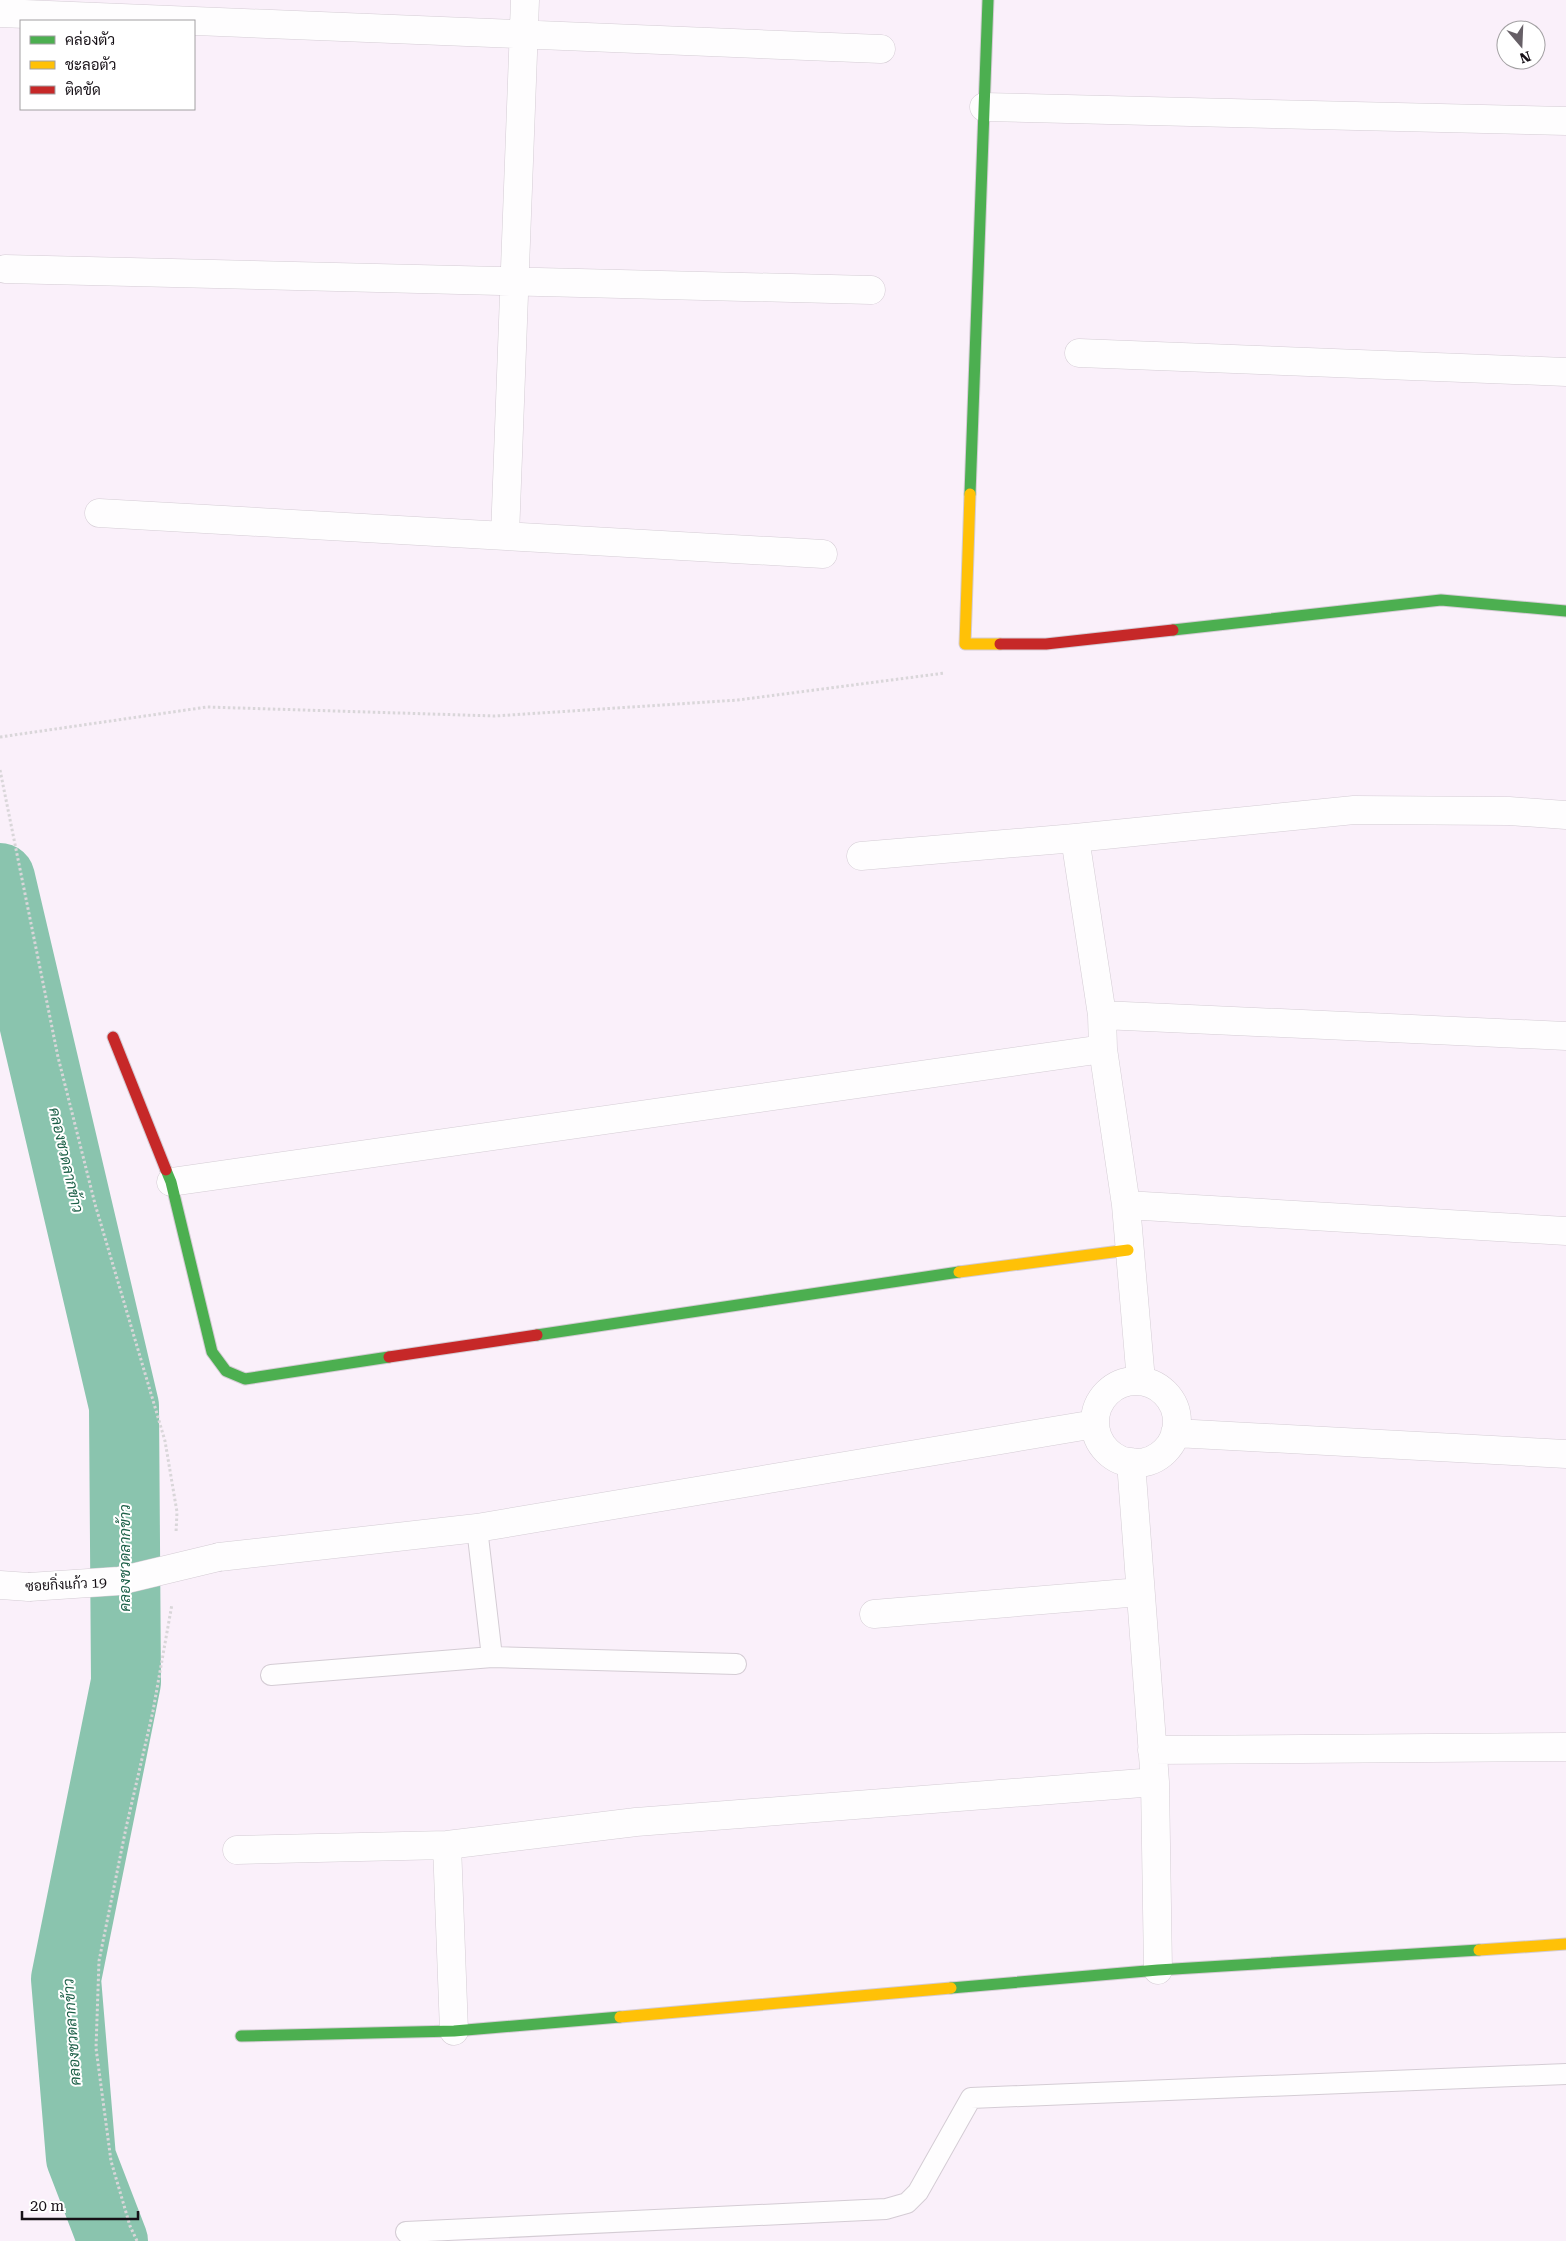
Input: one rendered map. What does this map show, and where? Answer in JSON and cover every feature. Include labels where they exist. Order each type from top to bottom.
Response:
[{"type":"street","points":[[505,536],[525,0]]},
{"type":"street","points":[[988,0],[965,644],[1046,644],[1441,600],[1566,611]]},
{"type":"street","points":[[0,13],[167,20]]},
{"type":"street","points":[[195,21],[881,49]]},
{"type":"street","points":[[984,107],[1566,121]]},
{"type":"street","points":[[4,269],[871,290]]},
{"type":"street","points":[[1078,353],[1566,372]]},
{"type":"street","points":[[99,513],[823,554]]},
{"type":"street","points":[[861,856],[1075,838],[1354,810],[1509,811],[1566,815]]},
{"type":"street","points":[[1075,838],[1102,1015],[1103,1049],[1126,1205],[1128,1250],[1141,1381]]},
{"type":"street","points":[[1102,1015],[1566,1036]]},
{"type":"street","points":[[114,1037],[172,1182],[212,1352],[226,1372],[245,1378],[894,1281],[1128,1250]]},
{"type":"street","points":[[172,1182],[1103,1049]]},
{"type":"street","points":[[1126,1205],[1566,1231]]},
{"type":"street","points":[[1141,1381],[1154,1385],[1166,1394],[1174,1406],[1177,1419],[1175,1433],[1169,1446],[1158,1456],[1145,1462],[1131,1462],[1118,1459],[1106,1450],[1098,1438],[1095,1424],[1097,1410],[1103,1397],[1113,1388],[1126,1382],[1141,1381]]},
{"type":"street","name":"ซอยกิ่งแก้ว 19","points":[[0,1585],[29,1587],[119,1581],[220,1557],[477,1528],[1095,1424]]},
{"type":"street","points":[[1175,1433],[1566,1454]]},
{"type":"street","points":[[1131,1462],[1155,1782],[1158,1970]]},
{"type":"street","points":[[874,1614],[1140,1592]]},
{"type":"street","points":[[1152,1750],[1566,1747]]},
{"type":"street","points":[[237,1850],[447,1845],[636,1822],[1155,1782]]},
{"type":"street","points":[[447,1845],[454,2031]]},
{"type":"street","points":[[241,2036],[454,2031],[1158,1970],[1566,1944]]},
{"type":"lane","points":[[477,1528],[492,1657]]},
{"type":"lane","points":[[271,1675],[492,1657],[736,1664]]},
{"type":"lane","points":[[406,2232],[886,2209],[907,2203],[918,2192],[971,2098],[1566,2074]]},
{"type":"path","points":[[0,737],[207,707],[496,716],[738,700],[951,672]]},
{"type":"path","points":[[0,770],[58,1057],[95,1204],[165,1441],[177,1512],[175,1540]]},
{"type":"path","points":[[137,2241],[130,2226],[111,2162],[98,2067],[96,2048],[99,1961],[126,1828],[153,1711],[172,1601]]},
{"type":"waterway","name":"คลองชวดลากข้าว","points":[[0,878],[124,1406],[126,1682],[66,1979],[81,2158],[113,2241]]},
{"type":"traffic: fast","points":[[970,494],[988,0]]},
{"type":"traffic: fast","points":[[1173,630],[1441,600],[1566,611]]},
{"type":"traffic: fast","points":[[166,1170],[171,1182],[212,1352],[226,1371],[245,1379],[389,1357]]},
{"type":"traffic: fast","points":[[537,1335],[959,1272]]},
{"type":"traffic: fast","points":[[951,1988],[1158,1970],[1479,1950]]},
{"type":"traffic: fast","points":[[241,2036],[454,2031],[620,2017]]},
{"type":"traffic: slow","points":[[970,494],[965,644],[1000,644]]},
{"type":"traffic: slow","points":[[959,1272],[1128,1250]]},
{"type":"traffic: slow","points":[[1479,1950],[1566,1944]]},
{"type":"traffic: slow","points":[[620,2017],[951,1988]]},
{"type":"traffic: jam","points":[[1000,644],[1046,644],[1173,630]]},
{"type":"traffic: jam","points":[[113,1037],[166,1170]]},
{"type":"traffic: jam","points":[[389,1357],[537,1335]]}]
